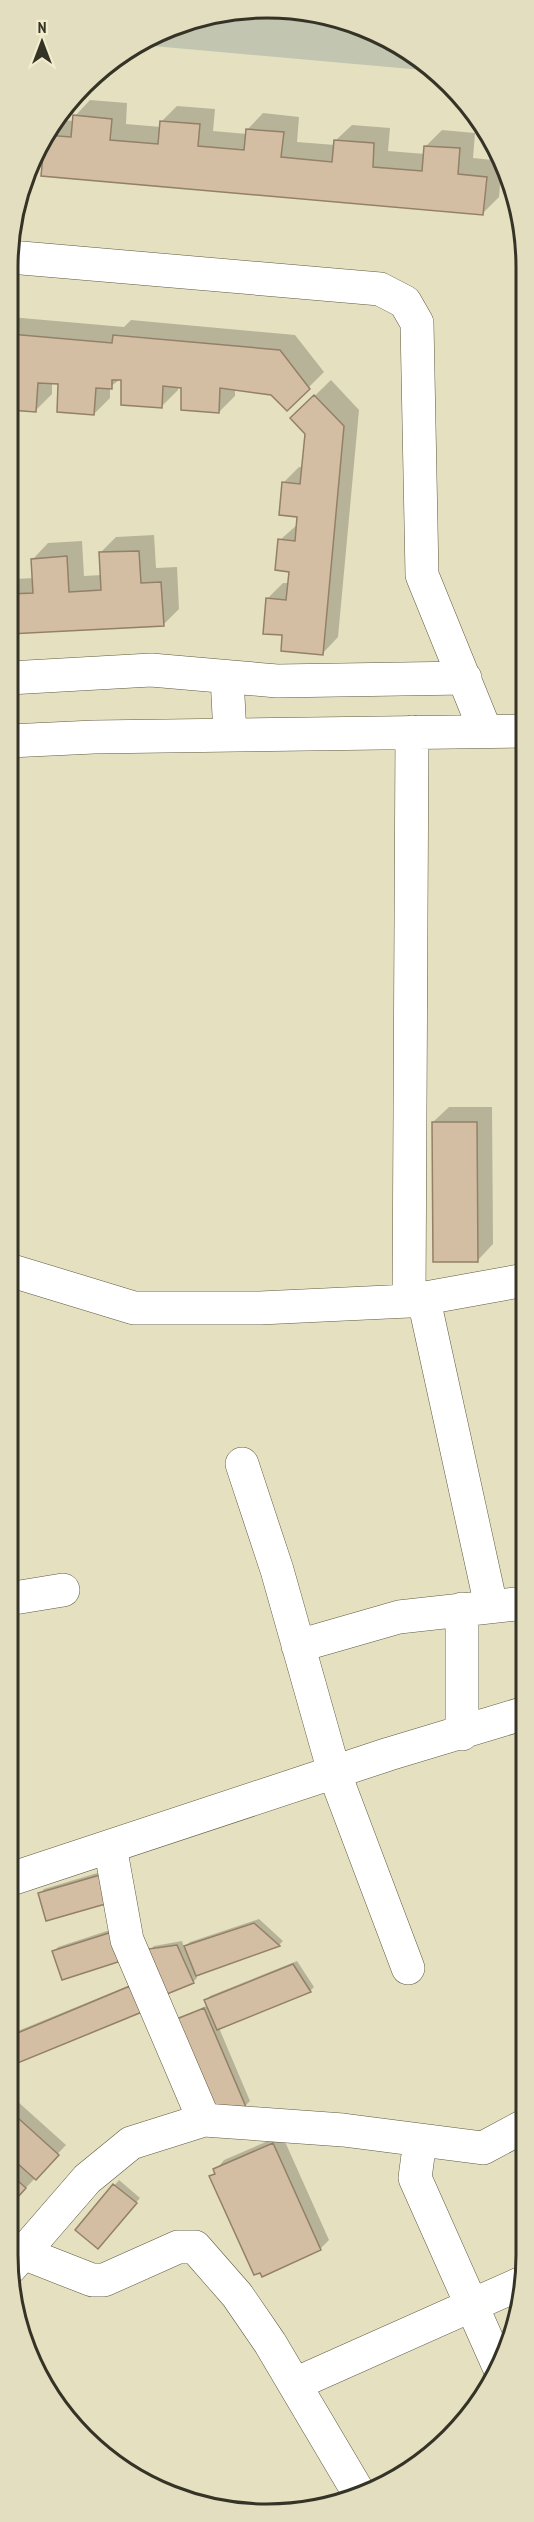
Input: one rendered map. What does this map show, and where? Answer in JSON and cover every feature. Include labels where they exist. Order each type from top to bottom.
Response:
[{"type":"street","points":[[19,258],[380,289],[405,302],[417,323],[422,575],[485,730]]},
{"type":"street","points":[[18,677],[151,670],[277,681],[465,678]]},
{"type":"street","points":[[227,677],[230,735]]},
{"type":"street","points":[[18,741],[93,737],[516,731]]},
{"type":"street","points":[[412,732],[417,1300],[476,1608],[462,1734]]},
{"type":"street","points":[[18,1273],[134,1308],[260,1308],[417,1300],[516,1282]]},
{"type":"street","points":[[242,1464],[263,1525],[334,1772],[408,1968]]},
{"type":"street","points":[[18,1597],[63,1590]]},
{"type":"street","points":[[298,1646],[399,1617],[516,1604]]},
{"type":"street","points":[[18,1877],[334,1772],[516,1716]]},
{"type":"street","points":[[110,1846],[127,1940],[204,2120]]},
{"type":"street","points":[[18,2259],[87,2180],[131,2143],[204,2120],[342,2130],[483,2148],[516,2130]]},
{"type":"street","points":[[420,2140],[415,2178],[494,2356]]},
{"type":"street","points":[[18,2260],[92,2280],[104,2280],[178,2247],[195,2247],[237,2295],[295,2384],[356,2488]]},
{"type":"street","points":[[295,2384],[514,2286]]},
{"type":"green space","points":[[267,18],[300,20],[331,26],[362,37],[392,51],[420,70],[153,46],[187,31],[234,20]]},
{"type":"building","points":[[73,115],[112,119],[110,140],[158,144],[160,121],[200,124],[198,146],[244,150],[246,129],[284,132],[281,157],[332,162],[334,140],[374,143],[373,167],[422,171],[424,146],[460,148],[458,174],[487,177],[483,215],[41,176],[43,160],[55,136],[71,137]]},
{"type":"building","points":[[18,335],[112,343],[113,335],[280,350],[310,389],[287,411],[271,395],[220,388],[219,413],[181,410],[181,388],[163,386],[162,408],[121,405],[121,380],[112,380],[112,389],[96,388],[94,415],[57,412],[58,384],[38,383],[36,412],[18,411]]},
{"type":"building","points":[[314,395],[344,426],[323,655],[281,651],[282,635],[263,634],[266,598],[286,600],[289,572],[275,570],[278,539],[295,541],[297,517],[279,515],[282,482],[300,484],[305,434],[290,418]]},
{"type":"building","points":[[139,551],[141,583],[161,582],[164,626],[18,634],[18,594],[33,593],[31,559],[67,556],[69,592],[101,590],[99,552]]},
{"type":"building","points":[[432,1122],[477,1122],[478,1262],[433,1262]]},
{"type":"building","points":[[100,1875],[109,1903],[46,1921],[38,1893]]},
{"type":"building","points":[[254,1923],[280,1946],[196,1976],[184,1946]]},
{"type":"building","points":[[112,1932],[121,1961],[62,1980],[52,1951]]},
{"type":"building","points":[[177,1945],[194,1983],[167,1994],[148,1949]]},
{"type":"building","points":[[293,1964],[311,1992],[217,2030],[204,2000]]},
{"type":"building","points":[[130,1986],[142,2012],[18,2063],[18,2033]]},
{"type":"building","points":[[204,2008],[246,2107],[211,2105],[174,2020]]},
{"type":"building","points":[[18,2118],[59,2155],[36,2180],[18,2164]]},
{"type":"building","points":[[273,2143],[321,2250],[262,2277],[260,2273],[254,2275],[209,2176],[215,2174],[213,2169]]},
{"type":"building","points":[[18,2181],[26,2188],[18,2197]]},
{"type":"building","points":[[113,2184],[137,2203],[98,2249],[75,2230]]}]
